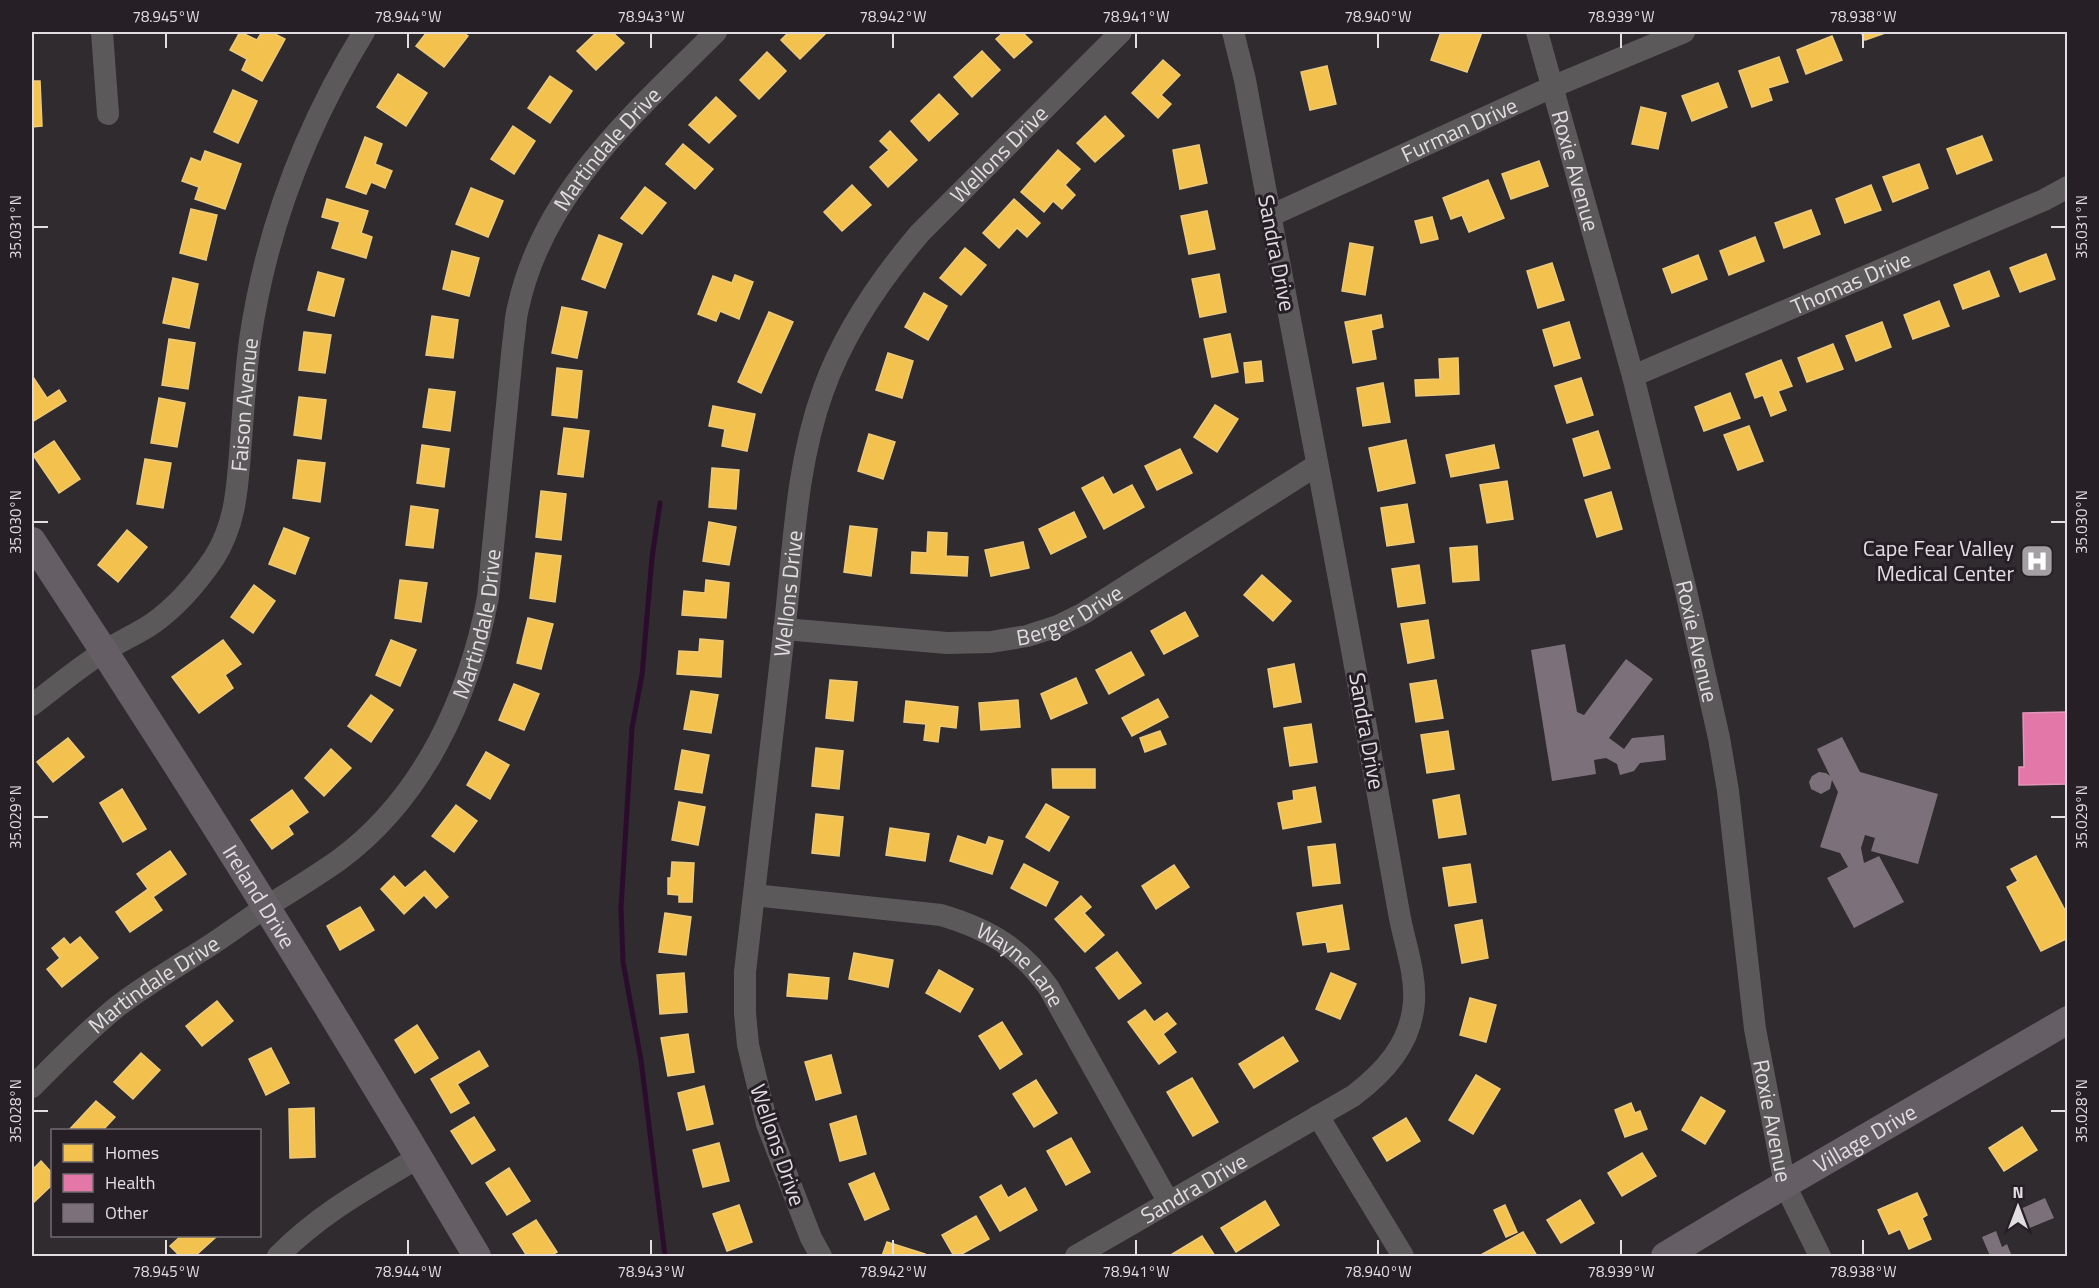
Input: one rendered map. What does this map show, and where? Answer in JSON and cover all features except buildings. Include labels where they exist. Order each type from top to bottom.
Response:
[{"type":"main road","name":"Ireland Drive","points":[[32,541],[104,651],[265,908],[419,1157],[477,1257]]},
{"type":"main road","name":"Village Drive","points":[[1665,1257],[2067,1020]]},
{"type":"street","points":[[102,32],[108,114]]},
{"type":"street","name":"Faison Avenue","points":[[32,705],[104,651],[153,622],[175,604],[201,575],[226,536],[236,505],[250,341],[262,277],[272,240],[293,173],[318,113],[364,32]]},
{"type":"street","name":"Martindale Drive","points":[[32,1087],[79,1040],[119,1006],[168,971],[340,859],[371,833],[401,800],[427,763],[468,680],[481,633],[488,597],[514,335],[518,308],[527,277],[542,240],[561,204],[586,167],[612,136],[716,32]]},
{"type":"street","name":"Wellons Drive","points":[[821,1257],[811,1238],[766,1124],[752,1069],[745,1013],[745,982],[784,629],[803,466],[812,426],[823,392],[849,332],[891,268],[920,233],[1121,32]]},
{"type":"street","name":"Sandra Drive","points":[[1076,1257],[1168,1201],[1353,1096],[1387,1067],[1401,1047],[1410,1025],[1414,1001],[1414,981],[1353,651],[1245,80],[1233,32]]},
{"type":"street","name":"Roxie Avenue","points":[[1537,32],[1633,376],[1686,591],[1719,738],[1728,791],[1755,1029],[1785,1185],[1820,1257]]},
{"type":"street","name":"Furman Drive","points":[[1270,216],[1552,87],[1684,32]]},
{"type":"street","name":"Thomas Drive","points":[[1633,376],[2044,200],[2067,187]]},
{"type":"street","name":"Berger Drive","points":[[784,629],[947,643],[991,642],[1027,636],[1058,626],[1084,614],[1317,465]]},
{"type":"street","name":"Wayne Lane","points":[[754,895],[941,915],[994,935],[1017,951],[1037,971],[1049,988],[1168,1201]]},
{"type":"street","points":[[1318,1116],[1403,1257]]},
{"type":"street","points":[[278,1257],[297,1237],[336,1207],[419,1157]]},
{"type":"waterway","points":[[660,503],[652,558],[642,675],[632,728],[621,908],[623,962],[641,1060],[665,1256]]},
{"type":"place","name":"Cape Fear Valley Medical Center","points":[[2037,561]]}]
